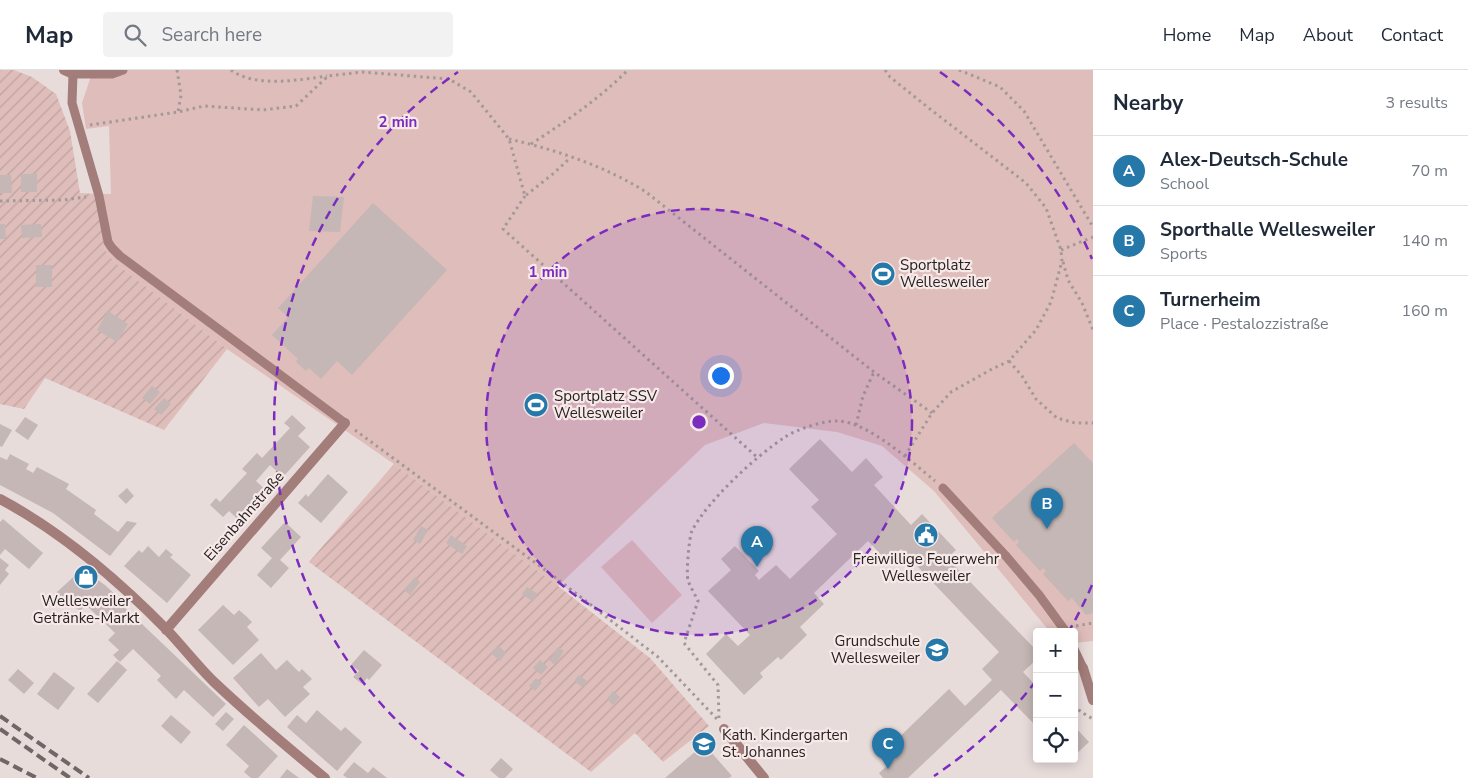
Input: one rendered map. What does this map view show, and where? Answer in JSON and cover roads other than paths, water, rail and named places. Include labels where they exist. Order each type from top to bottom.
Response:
[{"type":"street","name":"Eisenbahnstraße","points":[[166,630],[345,423]]},
{"type":"street","points":[[2,503],[56,534],[105,572],[166,630],[211,679],[255,720],[325,778]]},
{"type":"street","points":[[1083,668],[1093,700]]},
{"type":"street","points":[[724,729],[764,778]]},
{"type":"lane","points":[[123,70],[112,74],[68,72],[77,127],[99,196],[108,242],[120,256],[345,423]]},
{"type":"lane","points":[[943,488],[1006,555],[1063,628]]},
{"type":"lane","points":[[1078,657],[1083,668]]},
{"type":"railway","points":[[0,716],[89,778]]},
{"type":"railway","points":[[0,729],[70,778]]},
{"type":"railway","points":[[0,759],[37,778]]},
{"type":"place","name":"Sportplatz Wellesweiler","points":[[883,274]]},
{"type":"place","name":"Sportplatz SSV Wellesweiler","points":[[536,405]]},
{"type":"place","name":"Sporthalle Wellesweiler","points":[[1047,529]]},
{"type":"place","name":"Freiwillige Feuerwehr Wellesweiler","points":[[926,535]]},
{"type":"place","name":"Alex-Deutsch-Schule","points":[[757,567]]},
{"type":"place","name":"Wellesweiler Getränke-Markt","points":[[86,577]]},
{"type":"place","name":"Grundschule Wellesweiler","points":[[937,650]]},
{"type":"place","name":"Kath. Kindergarten St. Johannes","points":[[704,744]]},
{"type":"place","name":"Turnerheim","points":[[888,769]]}]
